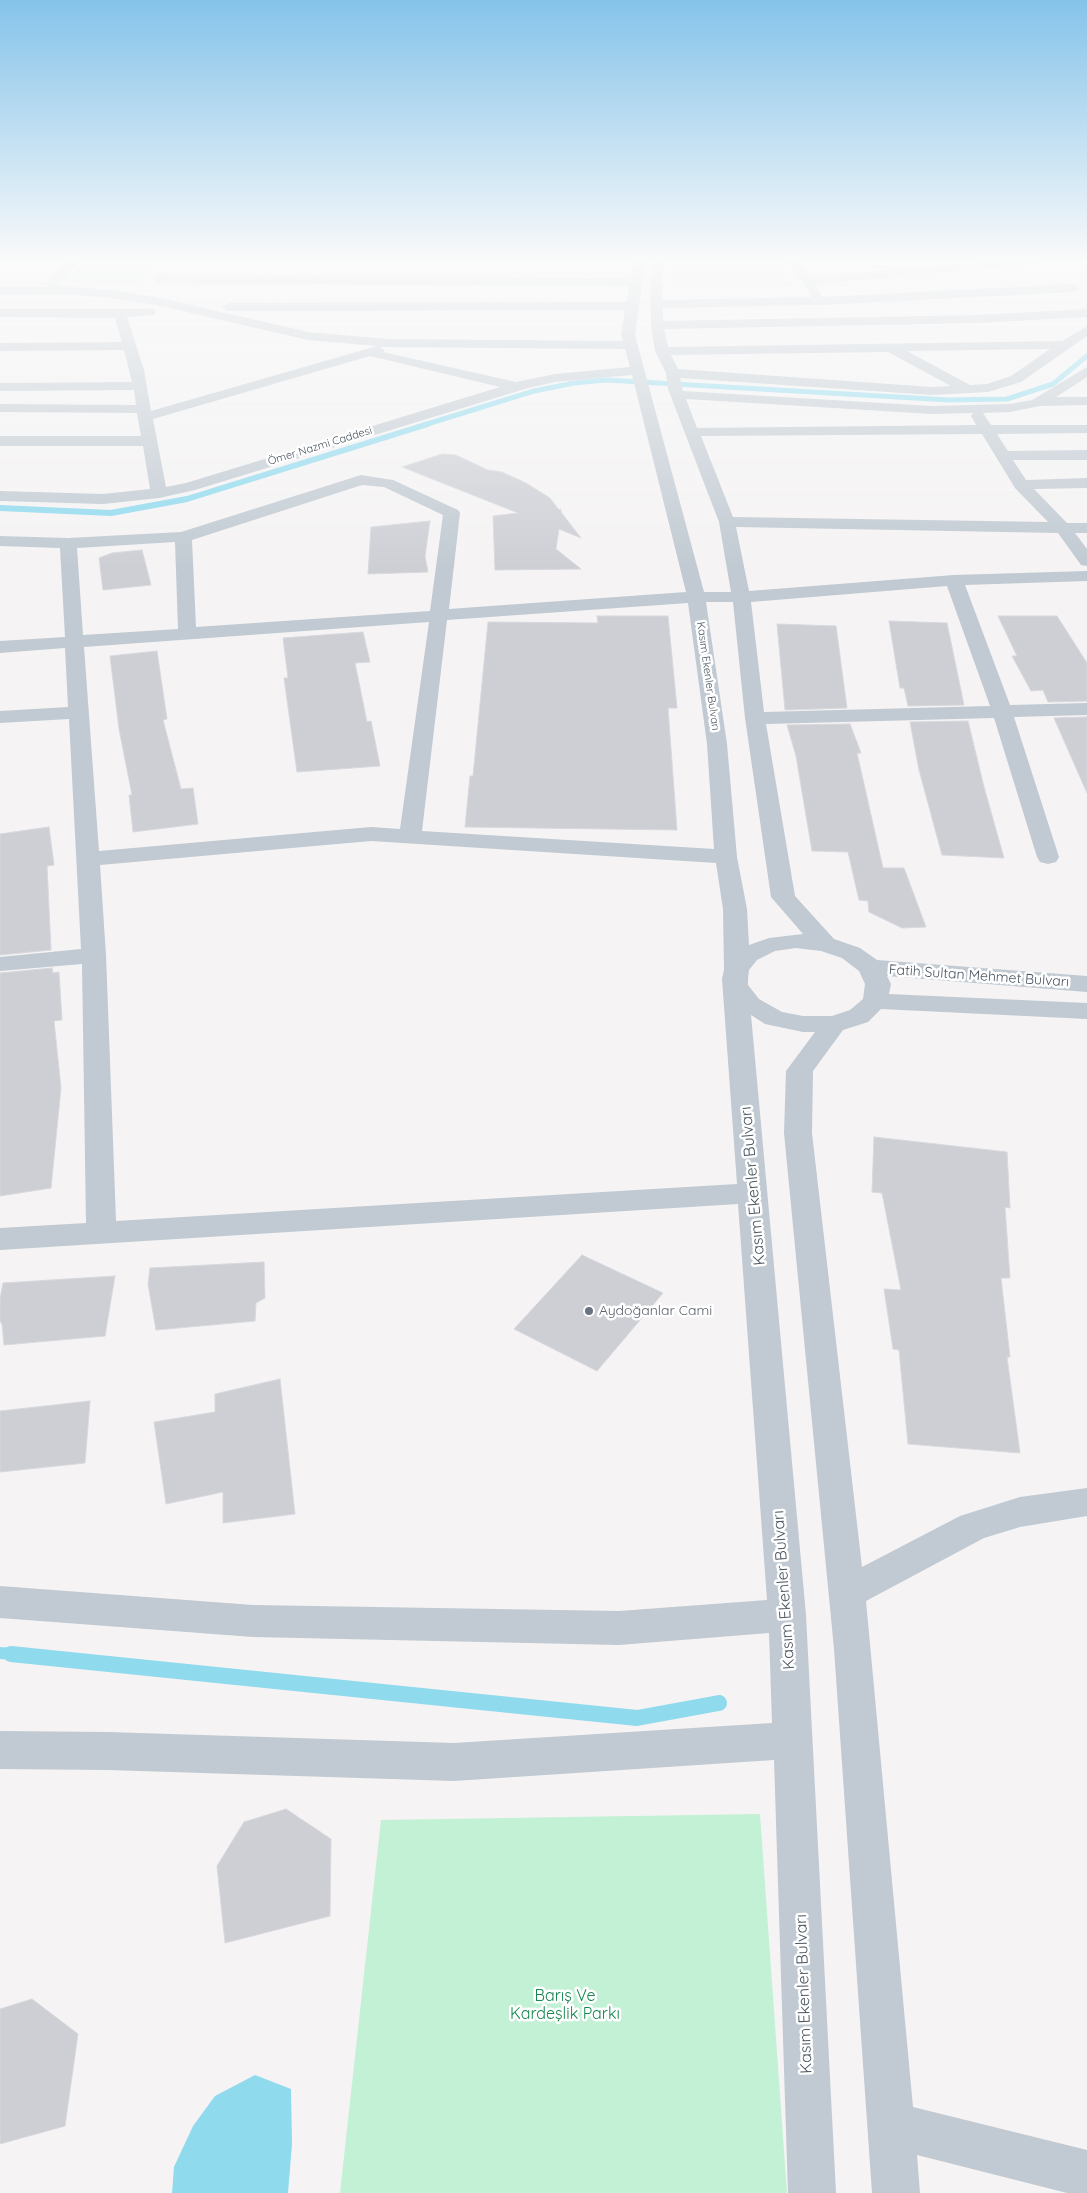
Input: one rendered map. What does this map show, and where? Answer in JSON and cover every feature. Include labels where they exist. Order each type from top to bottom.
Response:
[{"type":"street","points":[[134,363],[159,493]]},
{"type":"street","points":[[0,408],[144,413],[329,363]]},
{"type":"street","points":[[414,363],[515,386]]},
{"type":"street","name":"Kasım Ekenler Bulvarı","points":[[635,363],[696,596],[717,744],[726,857],[735,908],[737,979],[787,1615],[812,2193]]},
{"type":"street","points":[[667,363],[727,522],[741,597],[754,718],[783,898],[825,944]]},
{"type":"street","points":[[919,363],[968,389]]},
{"type":"street","points":[[675,384],[932,391],[988,388],[1016,378],[1038,363]]},
{"type":"street","points":[[1036,402],[1087,371]]},
{"type":"street","name":"Ömer Nazmi Caddesi","points":[[0,496],[103,499],[159,493],[189,487],[515,386],[555,378],[639,378]]},
{"type":"street","points":[[675,384],[932,410],[1010,408],[1036,402],[1087,401]]},
{"type":"street","points":[[0,387],[140,386]]},
{"type":"street","points":[[973,409],[1021,484],[1062,528],[1087,561]]},
{"type":"street","points":[[693,432],[1087,428]]},
{"type":"street","points":[[0,441],[150,440]]},
{"type":"street","points":[[1003,456],[1087,455]]},
{"type":"street","points":[[0,542],[68,543],[183,537],[361,480],[388,483],[452,513],[410,837]]},
{"type":"street","points":[[1021,484],[1087,482]]},
{"type":"street","points":[[727,522],[1087,528]]},
{"type":"street","points":[[183,537],[187,633]]},
{"type":"street","points":[[68,543],[94,955],[101,1232]]},
{"type":"street","points":[[0,647],[696,596],[741,597],[954,580],[1087,576]]},
{"type":"street","points":[[954,580],[1002,711],[1048,857]]},
{"type":"street","points":[[754,718],[1087,709]]},
{"type":"street","points":[[0,717],[79,712]]},
{"type":"street","points":[[87,860],[371,834],[726,857]]},
{"type":"street","points":[[796,941],[825,944],[851,953],[870,967],[878,984],[875,1002],[859,1016],[834,1024],[803,1024],[774,1018],[750,1004],[737,979],[748,955],[769,945],[796,941]]},
{"type":"street","points":[[0,964],[94,955]]},
{"type":"street","name":"Fatih Sultan Mehmet Bulvarı","points":[[870,967],[1087,984]]},
{"type":"street","name":"Fatih Sultan Mehmet Bulvarı","points":[[875,1002],[1087,1011]]},
{"type":"street","points":[[834,1024],[800,1071],[798,1133],[853,1649],[896,2193]]},
{"type":"street","points":[[0,1239],[754,1193]]},
{"type":"street","points":[[847,1593],[973,1527],[1020,1512],[1087,1502]]},
{"type":"street","points":[[0,1602],[253,1621],[619,1628],[787,1615]]},
{"type":"street","points":[[0,1750],[108,1751],[454,1762],[793,1740]]},
{"type":"street","points":[[890,2125],[1087,2174]]},
{"type":"green space","name":"Barış Ve Kardeşlik Parkı","points":[[760,1814],[787,2193],[340,2193],[381,1820]]},
{"type":"water","points":[[255,2075],[291,2089],[292,2144],[288,2193],[172,2193],[174,2167],[193,2126],[215,2096]]},
{"type":"building","points":[[442,454],[456,455],[488,470],[502,472],[526,483],[550,498],[559,510],[561,509],[561,512],[581,538],[559,529],[556,549],[581,569],[495,570],[493,516],[518,513],[402,467]]},
{"type":"building","points":[[430,521],[425,556],[428,572],[368,574],[371,527]]},
{"type":"building","points":[[142,550],[151,585],[103,590],[99,558],[112,553]]},
{"type":"building","points":[[597,616],[668,616],[677,708],[668,708],[677,830],[465,827],[470,776],[473,776],[488,622],[598,623]]},
{"type":"building","points":[[998,616],[1057,616],[1087,663],[1087,701],[1048,702],[1043,690],[1031,691],[1012,656],[1017,656]]},
{"type":"building","points":[[889,621],[947,623],[964,705],[908,706],[904,688],[900,688]]},
{"type":"building","points":[[777,624],[836,626],[847,708],[785,710]]},
{"type":"building","points":[[363,632],[370,662],[355,663],[367,722],[371,721],[380,766],[297,772],[284,678],[288,678],[283,638]]},
{"type":"building","points":[[157,651],[167,719],[163,720],[181,789],[193,788],[198,824],[133,832],[129,795],[132,795],[119,729],[110,656]]},
{"type":"building","points":[[1087,717],[1087,793],[1054,718]]},
{"type":"building","points":[[968,721],[1004,858],[942,855],[919,770],[910,722]]},
{"type":"building","points":[[850,724],[861,753],[857,753],[883,868],[904,868],[926,927],[902,928],[869,912],[868,901],[859,900],[848,852],[812,851],[796,756],[787,725]]},
{"type":"building","points":[[49,827],[54,865],[47,866],[51,950],[0,955],[0,834]]},
{"type":"building","points":[[52,968],[53,973],[59,972],[62,1020],[54,1021],[61,1088],[51,1188],[0,1196],[0,973]]},
{"type":"building","points":[[874,1137],[1007,1152],[1010,1208],[1005,1207],[1010,1278],[1001,1278],[1010,1357],[1007,1357],[1020,1453],[908,1444],[899,1350],[893,1349],[884,1289],[901,1290],[882,1193],[872,1192]]},
{"type":"building","name":"Aydoğanlar Cami","points":[[582,1255],[663,1293],[597,1371],[514,1329]]},
{"type":"building","points":[[264,1262],[265,1298],[256,1303],[255,1321],[156,1330],[148,1284],[150,1268]]},
{"type":"building","points":[[115,1276],[105,1336],[4,1345],[0,1321],[0,1299],[3,1283]]},
{"type":"building","points":[[280,1379],[295,1514],[223,1523],[223,1492],[166,1504],[154,1422],[215,1412],[215,1394]]},
{"type":"building","points":[[90,1401],[85,1463],[0,1472],[0,1411]]},
{"type":"building","points":[[286,1809],[331,1839],[330,1916],[225,1943],[217,1866],[244,1822]]},
{"type":"building","points":[[32,1999],[78,2034],[65,2126],[0,2144],[0,2009]]},
{"type":"waterway","points":[[424,425],[534,391],[574,383],[606,380],[949,400],[1007,399],[1053,384],[1078,363]]},
{"type":"waterway","points":[[0,508],[111,513],[187,499],[428,424]]},
{"type":"waterway","points":[[0,1653],[24,1655]]},
{"type":"waterway","points":[[11,1654],[637,1718],[719,1703]]},
{"type":"place","name":"Aydoğanlar Cami","points":[[589,1311]]}]
